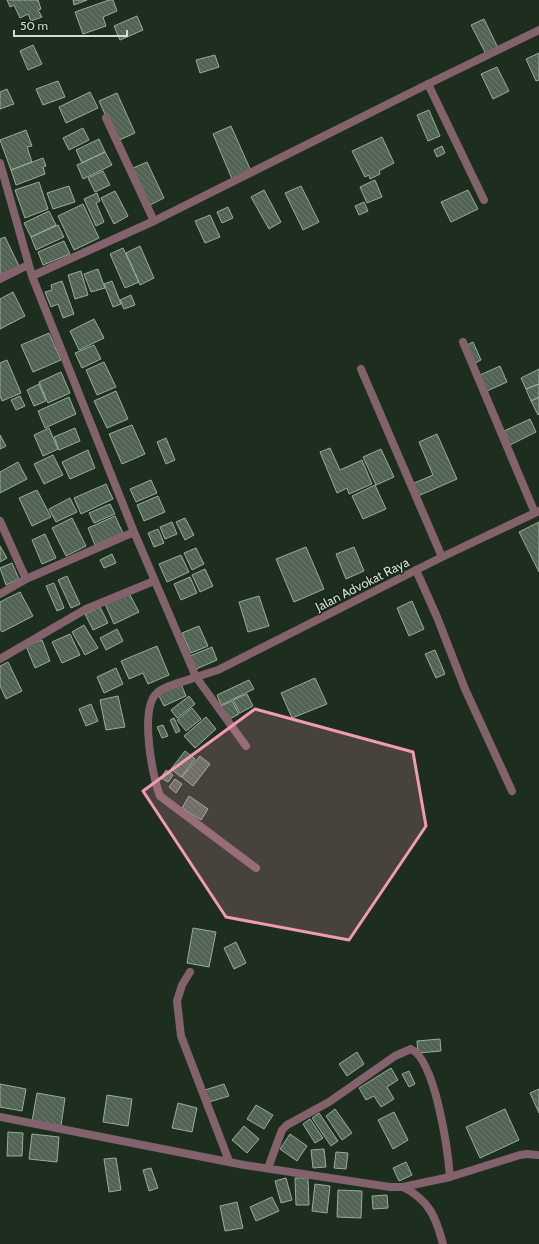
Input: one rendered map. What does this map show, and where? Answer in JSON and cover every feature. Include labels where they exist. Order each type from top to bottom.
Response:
[{"type":"street","points":[[32,276],[154,221],[539,30]]},
{"type":"street","points":[[428,84],[484,200]]},
{"type":"street","points":[[106,118],[154,221]]},
{"type":"street","points":[[0,163],[32,276],[154,581],[196,677],[246,746]]},
{"type":"street","points":[[0,279],[28,265]]},
{"type":"street","points":[[462,342],[537,512]]},
{"type":"street","points":[[361,370],[442,557]]},
{"type":"street","name":"Jalan Advokat Raya","points":[[256,868],[160,796],[154,782],[148,741],[149,713],[152,698],[159,692],[218,670],[442,557],[537,512]]},
{"type":"street","points":[[0,521],[26,579]]},
{"type":"street","points":[[0,594],[26,579],[134,532]]},
{"type":"street","points":[[416,570],[432,604],[465,690],[512,791]]},
{"type":"street","points":[[0,659],[86,609],[154,581]]},
{"type":"street","points":[[190,972],[182,985],[177,1001],[181,1036],[228,1161]]},
{"type":"street","points":[[268,1168],[282,1130],[287,1125],[329,1102],[395,1056],[411,1049],[421,1059],[440,1109],[448,1147],[450,1177]]},
{"type":"street","points":[[0,1117],[228,1161],[366,1185],[403,1188],[450,1177],[520,1155],[537,1155]]},
{"type":"street","points":[[403,1188],[416,1194],[428,1205],[437,1224],[443,1244]]},
{"type":"highlighted area","points":[[255,709],[413,752],[426,826],[349,940],[226,917],[143,791]]},
{"type":"building","points":[[7,0],[38,0],[41,9],[38,10],[42,17],[31,21],[28,14],[20,18],[14,5],[10,7]]},
{"type":"building","points":[[73,0],[87,0],[74,5]]},
{"type":"building","points":[[109,0],[113,0],[117,11],[103,17],[106,26],[83,34],[75,12]]},
{"type":"building","points":[[137,16],[143,30],[120,40],[114,26]]},
{"type":"building","points":[[484,19],[498,48],[486,54],[471,25]]},
{"type":"building","points":[[33,45],[42,64],[28,70],[20,51]]},
{"type":"building","points":[[539,53],[539,80],[536,81],[526,59]]},
{"type":"building","points":[[215,55],[219,67],[200,73],[196,60]]},
{"type":"building","points":[[497,67],[509,91],[493,99],[481,74]]},
{"type":"building","points":[[58,81],[65,97],[43,105],[36,89]]},
{"type":"building","points":[[7,89],[14,104],[0,109],[0,92]]},
{"type":"building","points":[[90,92],[98,108],[66,123],[59,107]]},
{"type":"building","points":[[117,93],[135,133],[117,141],[99,101]]},
{"type":"building","points":[[429,110],[440,136],[428,141],[417,115]]},
{"type":"building","points":[[231,126],[251,171],[232,179],[213,134]]},
{"type":"building","points":[[83,128],[89,140],[69,150],[63,138]]},
{"type":"building","points":[[26,130],[32,146],[27,147],[32,162],[11,170],[0,140]]},
{"type":"building","points":[[382,137],[394,163],[379,171],[380,174],[370,179],[369,175],[365,177],[352,151]]},
{"type":"building","points":[[99,139],[105,152],[82,163],[76,150]]},
{"type":"building","points":[[442,146],[445,153],[437,157],[434,150]]},
{"type":"building","points":[[105,152],[112,165],[83,179],[77,165]]},
{"type":"building","points":[[43,158],[46,166],[43,167],[45,174],[16,185],[11,170]]},
{"type":"building","points":[[147,162],[164,198],[148,206],[131,169]]},
{"type":"building","points":[[103,171],[110,185],[95,192],[88,178]]},
{"type":"building","points":[[375,180],[382,197],[367,203],[360,187]]},
{"type":"building","points":[[39,182],[48,209],[25,218],[15,190]]},
{"type":"building","points":[[69,186],[75,202],[53,209],[47,193]]},
{"type":"building","points":[[301,186],[319,222],[303,230],[285,193]]},
{"type":"building","points":[[264,190],[281,222],[269,229],[251,197]]},
{"type":"building","points":[[468,190],[478,209],[451,222],[441,202]]},
{"type":"building","points":[[115,191],[128,216],[114,224],[101,198]]},
{"type":"building","points":[[97,193],[100,201],[96,203],[104,222],[96,226],[84,199]]},
{"type":"building","points":[[364,202],[368,211],[359,215],[355,206]]},
{"type":"building","points":[[83,204],[99,238],[74,250],[58,216]]},
{"type":"building","points":[[228,207],[233,218],[222,223],[217,212]]},
{"type":"building","points":[[49,211],[56,225],[31,237],[24,223]]},
{"type":"building","points":[[210,215],[220,237],[205,243],[195,221]]},
{"type":"building","points":[[58,225],[64,237],[36,250],[31,237]]},
{"type":"building","points":[[5,237],[19,266],[0,275],[0,239]]},
{"type":"building","points":[[64,241],[70,254],[43,265],[38,252]]},
{"type":"building","points":[[140,246],[154,278],[140,285],[126,253]]},
{"type":"building","points":[[123,248],[139,282],[125,288],[110,254]]},
{"type":"building","points":[[98,269],[105,288],[91,292],[84,274]]},
{"type":"building","points":[[81,271],[88,295],[75,299],[68,275]]},
{"type":"building","points":[[62,281],[74,314],[63,318],[58,304],[51,307],[45,292],[52,290],[51,285]]},
{"type":"building","points":[[112,281],[121,304],[113,307],[104,284]]},
{"type":"building","points":[[13,292],[25,316],[0,329],[0,299]]},
{"type":"building","points":[[131,295],[135,305],[124,309],[120,300]]},
{"type":"building","points":[[94,319],[104,338],[79,350],[70,331]]},
{"type":"building","points":[[49,333],[61,360],[33,372],[21,345]]},
{"type":"building","points":[[473,342],[481,360],[473,364],[465,346]]},
{"type":"building","points":[[94,345],[101,359],[82,368],[75,353]]},
{"type":"building","points":[[7,360],[21,393],[2,401],[0,396],[0,363]]},
{"type":"building","points":[[104,362],[116,387],[97,395],[86,370]]},
{"type":"building","points":[[500,366],[507,382],[487,391],[480,375]]},
{"type":"building","points":[[539,369],[539,384],[526,389],[521,378]]},
{"type":"building","points":[[61,372],[70,393],[48,403],[39,382]]},
{"type":"building","points":[[39,384],[46,401],[34,406],[27,390]]},
{"type":"building","points":[[539,384],[539,397],[531,401],[526,389]]},
{"type":"building","points":[[116,391],[128,419],[107,428],[94,401]]},
{"type":"building","points":[[20,396],[25,406],[16,410],[11,400]]},
{"type":"building","points":[[69,397],[76,414],[45,428],[38,411]]},
{"type":"building","points":[[539,397],[539,414],[538,415],[531,401]]},
{"type":"building","points":[[530,419],[536,432],[510,445],[504,431]]},
{"type":"building","points":[[132,425],[145,454],[122,464],[109,434]]},
{"type":"building","points":[[49,428],[58,449],[43,456],[34,435]]},
{"type":"building","points":[[75,428],[80,441],[59,450],[54,437]]},
{"type":"building","points":[[437,434],[457,479],[418,496],[412,484],[433,475],[419,442]]},
{"type":"building","points":[[0,435],[6,446],[0,449]]},
{"type":"building","points":[[166,438],[175,460],[166,464],[157,442]]},
{"type":"building","points":[[330,448],[340,470],[362,460],[372,484],[349,494],[347,488],[337,493],[320,452]]},
{"type":"building","points":[[381,449],[394,477],[376,485],[363,457]]},
{"type":"building","points":[[88,450],[95,468],[70,479],[62,462]]},
{"type":"building","points":[[53,455],[63,475],[44,484],[34,464]]},
{"type":"building","points":[[18,462],[27,479],[0,493],[0,472]]},
{"type":"building","points":[[151,480],[157,493],[136,502],[130,489]]},
{"type":"building","points":[[106,484],[113,499],[81,514],[74,498]]},
{"type":"building","points":[[375,485],[386,509],[363,519],[352,496]]},
{"type":"building","points":[[37,490],[51,517],[32,526],[19,498]]},
{"type":"building","points":[[158,496],[165,512],[144,521],[137,505]]},
{"type":"building","points":[[70,498],[77,512],[56,522],[49,509]]},
{"type":"building","points":[[110,504],[115,514],[94,523],[89,513]]},
{"type":"building","points":[[115,516],[123,533],[95,545],[88,528]]},
{"type":"building","points":[[72,518],[86,546],[66,556],[52,528]]},
{"type":"building","points":[[185,518],[194,535],[185,540],[176,522]]},
{"type":"building","points":[[172,522],[177,534],[165,539],[160,527]]},
{"type":"building","points":[[539,522],[539,572],[519,532]]},
{"type":"building","points":[[158,529],[164,543],[154,547],[148,533]]},
{"type":"building","points":[[45,534],[56,558],[42,564],[32,540]]},
{"type":"building","points":[[0,546],[7,558],[0,562]]},
{"type":"building","points":[[306,547],[324,589],[294,602],[276,559]]},
{"type":"building","points":[[354,547],[364,571],[346,579],[336,554]]},
{"type":"building","points":[[196,548],[204,564],[192,570],[184,553]]},
{"type":"building","points":[[112,554],[116,563],[104,568],[100,560]]},
{"type":"building","points":[[181,555],[189,572],[167,582],[159,564]]},
{"type":"building","points":[[12,563],[19,579],[6,585],[0,568]]},
{"type":"building","points":[[205,569],[213,586],[200,592],[192,575]]},
{"type":"building","points":[[67,576],[80,604],[71,608],[58,580]]},
{"type":"building","points":[[190,577],[197,593],[181,600],[174,584]]},
{"type":"building","points":[[54,583],[64,608],[57,611],[46,586]]},
{"type":"building","points":[[20,592],[33,616],[2,632],[0,629],[0,602]]},
{"type":"building","points":[[129,593],[139,612],[114,624],[105,604]]},
{"type":"building","points":[[259,596],[269,626],[248,632],[239,602]]},
{"type":"building","points":[[412,601],[424,629],[409,636],[397,608]]},
{"type":"building","points":[[100,607],[108,623],[93,630],[85,614]]},
{"type":"building","points":[[84,625],[98,648],[85,655],[72,632]]},
{"type":"building","points":[[199,626],[208,646],[191,653],[182,633]]},
{"type":"building","points":[[117,629],[123,641],[106,650],[100,638]]},
{"type":"building","points":[[70,634],[80,655],[62,663],[52,642]]},
{"type":"building","points":[[42,640],[50,661],[35,668],[26,646]]},
{"type":"building","points":[[157,646],[169,675],[148,684],[143,673],[129,679],[121,661]]},
{"type":"building","points":[[212,647],[217,660],[196,669],[190,656]]},
{"type":"building","points":[[435,650],[445,674],[436,678],[425,654]]},
{"type":"building","points":[[8,662],[22,691],[6,699],[0,686],[0,666]]},
{"type":"building","points":[[116,668],[123,684],[104,693],[97,677]]},
{"type":"building","points":[[315,678],[327,704],[292,718],[281,693]]},
{"type":"building","points":[[249,680],[254,689],[221,705],[217,695]]},
{"type":"building","points":[[181,684],[186,696],[164,706],[158,694]]},
{"type":"building","points":[[247,694],[253,706],[240,713],[233,700]]},
{"type":"building","points":[[118,696],[125,727],[106,730],[100,700]]},
{"type":"building","points":[[189,696],[195,704],[177,718],[171,710]]},
{"type":"building","points":[[232,701],[239,714],[228,720],[221,706]]},
{"type":"building","points":[[91,704],[98,721],[86,726],[79,709]]},
{"type":"building","points":[[192,708],[201,719],[186,731],[177,720]]},
{"type":"building","points":[[206,717],[216,729],[195,748],[184,736]]},
{"type":"building","points":[[174,718],[180,731],[176,733],[170,720]]},
{"type":"building","points":[[163,725],[168,736],[162,738],[157,727]]},
{"type":"building","points":[[185,751],[195,759],[181,777],[171,769]]},
{"type":"building","points":[[200,756],[210,764],[193,786],[182,777]]},
{"type":"building","points":[[166,770],[173,775],[168,782],[161,778]]},
{"type":"building","points":[[175,779],[182,784],[176,793],[169,787]]},
{"type":"building","points":[[189,796],[208,809],[201,820],[182,808]]},
{"type":"building","points":[[193,928],[216,932],[209,967],[187,963]]},
{"type":"building","points":[[236,942],[246,963],[234,969],[224,948]]},
{"type":"building","points":[[440,1039],[441,1051],[418,1053],[417,1041]]},
{"type":"building","points":[[357,1052],[364,1064],[347,1076],[339,1064]]},
{"type":"building","points":[[391,1068],[398,1080],[387,1087],[394,1099],[381,1107],[374,1096],[366,1100],[359,1088]]},
{"type":"building","points":[[409,1071],[415,1084],[409,1087],[402,1074]]},
{"type":"building","points":[[0,1084],[26,1089],[22,1111],[0,1107]]},
{"type":"building","points":[[224,1084],[229,1096],[209,1102],[205,1090]]},
{"type":"building","points":[[539,1089],[539,1113],[530,1093]]},
{"type":"building","points":[[37,1093],[65,1098],[61,1126],[32,1121]]},
{"type":"building","points":[[107,1095],[132,1099],[128,1126],[103,1122]]},
{"type":"building","points":[[178,1103],[197,1108],[192,1132],[172,1128]]},
{"type":"building","points":[[256,1105],[273,1115],[264,1129],[247,1119]]},
{"type":"building","points":[[335,1109],[352,1133],[342,1140],[326,1116]]},
{"type":"building","points":[[505,1109],[519,1140],[480,1158],[466,1127]]},
{"type":"building","points":[[394,1112],[408,1140],[393,1149],[378,1120]]},
{"type":"building","points":[[319,1113],[338,1141],[331,1146],[312,1118]]},
{"type":"building","points":[[310,1119],[323,1138],[315,1143],[303,1124]]},
{"type":"building","points":[[244,1126],[259,1139],[247,1153],[232,1140]]},
{"type":"building","points":[[8,1132],[23,1133],[22,1156],[7,1156]]},
{"type":"building","points":[[32,1134],[59,1137],[57,1162],[29,1159]]},
{"type":"building","points":[[290,1134],[307,1146],[297,1161],[280,1149]]},
{"type":"building","points":[[324,1149],[326,1167],[313,1168],[311,1150]]},
{"type":"building","points":[[336,1152],[348,1153],[346,1169],[334,1168]]},
{"type":"building","points":[[116,1158],[121,1190],[109,1192],[104,1159]]},
{"type":"building","points":[[406,1162],[412,1175],[399,1181],[393,1168]]},
{"type":"building","points":[[151,1168],[158,1188],[149,1191],[143,1170]]},
{"type":"building","points":[[286,1178],[292,1200],[281,1203],[275,1181]]},
{"type":"building","points":[[295,1178],[308,1178],[309,1205],[296,1205]]},
{"type":"building","points":[[315,1184],[330,1186],[327,1213],[312,1211]]},
{"type":"building","points":[[338,1190],[362,1191],[361,1218],[337,1217]]},
{"type":"building","points":[[387,1195],[388,1208],[373,1209],[372,1196]]},
{"type":"building","points":[[272,1197],[279,1211],[256,1221],[250,1207]]},
{"type":"building","points":[[237,1202],[243,1228],[225,1231],[220,1206]]}]
